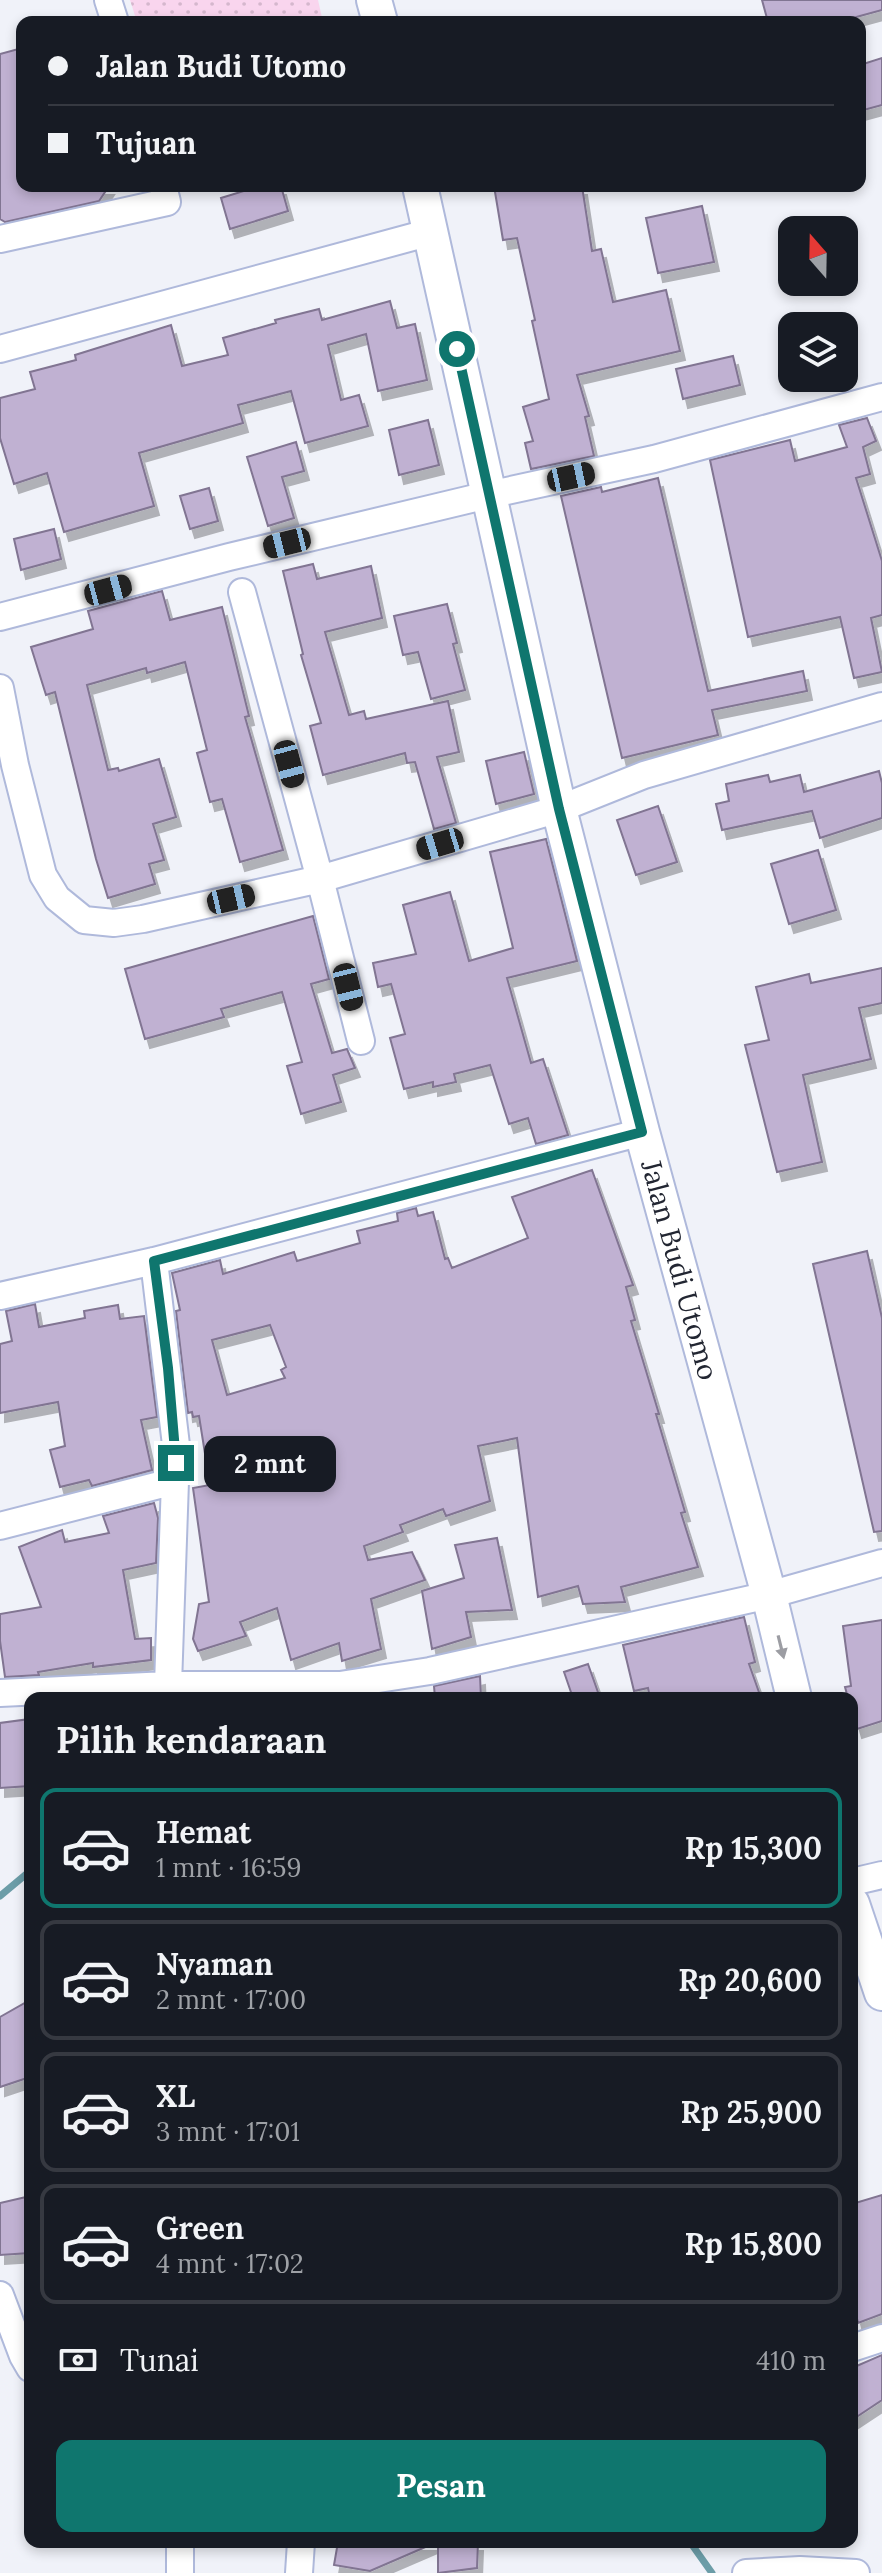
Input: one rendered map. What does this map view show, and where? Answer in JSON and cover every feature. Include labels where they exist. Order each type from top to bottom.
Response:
[{"type":"street","points":[[0,239],[167,202],[164,192]]},
{"type":"street","name":"Jalan Budi Utomo","points":[[421,192],[559,809],[793,1692]]},
{"type":"street","points":[[0,349],[431,232]]},
{"type":"street","points":[[0,617],[229,557],[654,459],[882,397]]},
{"type":"street","points":[[242,592],[361,1041]]},
{"type":"street","points":[[0,688],[8,767],[43,875],[57,898],[84,920],[114,923],[320,879],[559,809],[644,775],[882,706]]},
{"type":"street","points":[[0,1296],[154,1261],[642,1132]]},
{"type":"street","points":[[154,1261],[174,1429],[168,1685]]},
{"type":"street","points":[[0,1526],[175,1481]]},
{"type":"street","points":[[0,1693],[168,1685],[304,1687],[340,1692],[769,1595],[882,1563]]},
{"type":"street","points":[[858,1881],[882,1875]]},
{"type":"street","points":[[858,1922],[882,1993]]},
{"type":"street","points":[[0,2295],[24,2358]]},
{"type":"street","points":[[858,2346],[882,2338]]},
{"type":"street","points":[[180,2548],[180,2573]]},
{"type":"street","points":[[299,2573],[301,2548]]},
{"type":"street","points":[[746,2573],[800,2570],[856,2573]]},
{"type":"shaded area","points":[[130,0],[318,0],[322,16],[135,16]]},
{"type":"building","points":[[762,0],[882,0],[882,10],[860,16],[766,16]]},
{"type":"building","points":[[16,50],[16,192],[105,192],[99,201],[5,222],[0,219],[0,54]]},
{"type":"building","points":[[882,58],[882,105],[866,109],[866,63]]},
{"type":"building","points":[[240,192],[283,192],[288,211],[230,229],[221,198]]},
{"type":"building","points":[[495,192],[583,192],[592,251],[601,249],[613,302],[666,290],[680,351],[577,375],[589,416],[585,417],[594,456],[531,469],[525,443],[533,441],[523,407],[549,399],[517,238],[503,240]]},
{"type":"building","points":[[702,206],[714,262],[658,273],[646,218]]},
{"type":"building","points":[[390,301],[397,328],[415,324],[427,380],[378,391],[366,334],[328,345],[341,400],[359,395],[368,426],[305,443],[291,391],[238,405],[243,423],[139,453],[154,506],[64,532],[47,473],[14,484],[0,438],[0,398],[35,389],[30,372],[76,360],[75,355],[171,325],[182,366],[228,355],[223,338],[276,323],[275,320],[319,309],[322,320]]},
{"type":"building","points":[[733,356],[740,385],[683,399],[676,369]]},
{"type":"building","points":[[867,418],[876,441],[863,447],[870,474],[856,478],[882,561],[882,615],[871,618],[882,672],[854,678],[840,617],[748,637],[710,460],[790,440],[795,461],[847,447],[839,425]]},
{"type":"building","points":[[428,420],[439,465],[399,475],[389,430]]},
{"type":"building","points":[[296,442],[304,471],[282,477],[294,518],[268,526],[247,457]]},
{"type":"building","points":[[658,478],[708,691],[803,671],[807,691],[712,710],[718,735],[622,758],[561,496],[601,487],[602,492]]},
{"type":"building","points":[[209,488],[218,521],[190,529],[180,496]]},
{"type":"building","points":[[54,529],[61,559],[21,570],[14,539]]},
{"type":"building","points":[[313,564],[317,579],[371,566],[382,618],[325,632],[349,715],[364,711],[366,719],[448,701],[459,752],[437,757],[456,823],[434,829],[415,762],[407,763],[405,753],[323,775],[310,726],[321,723],[301,655],[283,571]]},
{"type":"building","points":[[162,591],[170,620],[222,607],[249,716],[245,717],[283,850],[240,862],[222,799],[210,802],[197,753],[207,750],[185,662],[147,673],[146,668],[87,685],[108,770],[118,768],[119,771],[159,759],[176,817],[153,824],[164,860],[149,864],[155,884],[108,898],[55,692],[46,695],[31,647],[93,629],[88,611]]},
{"type":"building","points":[[447,604],[465,690],[431,699],[418,652],[403,655],[394,616]]},
{"type":"building","points":[[524,752],[534,794],[496,804],[486,761]]},
{"type":"building","points":[[879,771],[882,818],[820,838],[812,811],[722,830],[716,804],[729,801],[726,784],[768,775],[770,782],[800,775],[804,792]]},
{"type":"building","points":[[658,806],[677,862],[636,875],[617,820]]},
{"type":"building","points":[[546,839],[577,961],[507,978],[531,1063],[543,1059],[568,1135],[536,1144],[528,1118],[509,1124],[490,1065],[454,1074],[456,1082],[433,1087],[433,1082],[404,1089],[390,1038],[405,1034],[391,984],[378,987],[373,963],[416,954],[403,905],[450,892],[469,961],[513,948],[490,852]]},
{"type":"building","points":[[818,850],[836,910],[789,924],[771,864]]},
{"type":"building","points":[[313,916],[329,979],[311,984],[332,1053],[347,1049],[355,1068],[333,1075],[341,1102],[301,1114],[287,1066],[302,1062],[282,992],[221,1009],[224,1017],[145,1039],[125,969]]},
{"type":"building","points":[[882,968],[882,1003],[859,1008],[871,1059],[803,1075],[822,1162],[777,1172],[745,1045],[769,1040],[756,987],[809,974],[811,983]]},
{"type":"building","points":[[592,1170],[633,1285],[626,1287],[635,1320],[631,1321],[659,1414],[656,1414],[685,1512],[681,1513],[698,1567],[621,1587],[625,1602],[583,1604],[578,1586],[538,1597],[517,1438],[478,1446],[490,1501],[446,1516],[443,1509],[400,1525],[403,1532],[364,1546],[368,1560],[412,1552],[425,1580],[371,1599],[381,1649],[342,1661],[339,1643],[291,1660],[277,1608],[240,1622],[246,1636],[198,1651],[193,1639],[199,1604],[209,1602],[193,1488],[210,1485],[199,1416],[193,1417],[192,1412],[188,1413],[176,1311],[180,1310],[172,1273],[220,1260],[223,1274],[294,1252],[297,1261],[360,1243],[357,1231],[398,1221],[397,1213],[416,1208],[418,1216],[433,1212],[445,1259],[448,1258],[452,1268],[528,1238],[512,1197]],"holes":[[[270,1325],[286,1367],[281,1370],[285,1378],[227,1395],[212,1340]]]},
{"type":"building","points":[[867,1251],[882,1318],[882,1531],[874,1532],[813,1264]]},
{"type":"building","points":[[35,1304],[39,1327],[85,1318],[84,1311],[118,1305],[120,1319],[144,1316],[157,1417],[141,1420],[152,1470],[92,1486],[89,1480],[60,1487],[50,1450],[65,1446],[58,1402],[0,1413],[0,1344],[12,1341],[6,1311]]},
{"type":"building","points":[[154,1503],[158,1518],[156,1563],[123,1570],[135,1639],[151,1638],[151,1660],[93,1667],[93,1663],[38,1672],[39,1675],[5,1677],[0,1614],[41,1607],[19,1547],[62,1530],[65,1542],[109,1533],[103,1516]]},
{"type":"building","points":[[497,1538],[512,1610],[466,1612],[471,1637],[432,1649],[422,1591],[464,1578],[455,1545]]},
{"type":"building","points":[[744,1617],[755,1662],[749,1664],[759,1692],[649,1692],[648,1688],[634,1691],[623,1645]]},
{"type":"building","points":[[882,1620],[882,1721],[858,1729],[858,1692],[846,1692],[845,1687],[851,1686],[843,1626]]},
{"type":"building","points":[[588,1664],[598,1692],[571,1692],[564,1672]]},
{"type":"building","points":[[480,1676],[481,1692],[434,1692],[434,1686]]},
{"type":"building","points":[[24,1720],[24,1786],[0,1788],[0,1723]]},
{"type":"building","points":[[24,2003],[24,2079],[0,2087],[0,2017]]},
{"type":"building","points":[[882,2195],[882,2314],[858,2323],[858,2202]]},
{"type":"building","points":[[24,2197],[24,2253],[0,2255],[0,2203]]},
{"type":"building","points":[[882,2355],[882,2400],[858,2416],[858,2365]]},
{"type":"building","points":[[337,2548],[423,2548],[370,2571],[334,2565]]},
{"type":"building","points":[[438,2548],[478,2548],[477,2568],[438,2573]]},
{"type":"waterway","points":[[0,1896],[24,1876]]},
{"type":"waterway","points":[[694,2548],[712,2573]]},
{"type":"route","points":[[176,1463],[154,1261],[642,1132],[559,809],[457,349]]}]
